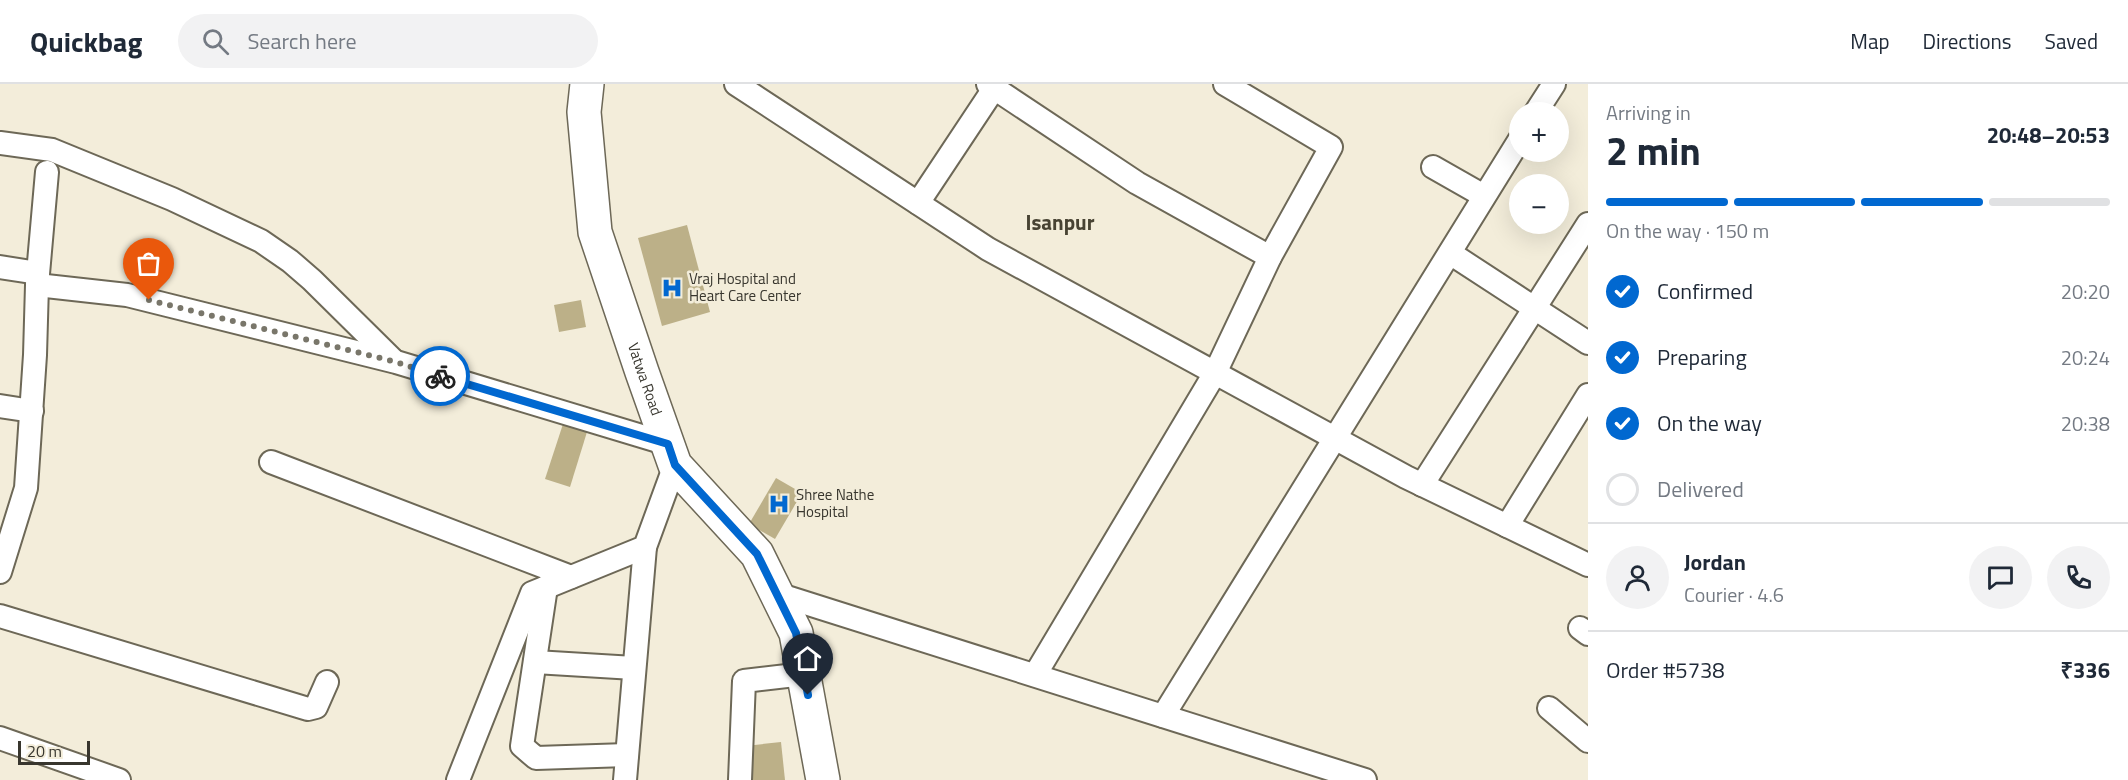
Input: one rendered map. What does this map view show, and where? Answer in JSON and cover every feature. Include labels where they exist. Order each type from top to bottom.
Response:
[{"type":"main road","name":"Vatwa Road","points":[[587,84],[584,112],[595,232],[642,372],[672,454],[757,554],[796,633],[823,780]]},
{"type":"street","points":[[736,84],[988,249],[1422,485],[1588,565]]},
{"type":"street","points":[[1035,675],[1215,373],[1270,257],[1331,147],[1225,84]]},
{"type":"street","points":[[1542,102],[1554,84]]},
{"type":"street","points":[[918,203],[993,85],[1137,183],[1270,257]]},
{"type":"street","points":[[0,143],[52,150],[172,199],[261,241],[312,280],[396,362]]},
{"type":"street","points":[[1163,716],[1509,157]]},
{"type":"street","points":[[1433,167],[1485,196]]},
{"type":"street","points":[[2,559],[26,488],[35,355],[37,279],[48,172]]},
{"type":"street","points":[[1422,485],[1588,224]]},
{"type":"street","points":[[1450,253],[1588,343]]},
{"type":"street","points":[[0,267],[37,279],[128,295],[396,362],[672,454],[645,547],[625,780]]},
{"type":"street","points":[[1507,526],[1588,395]]},
{"type":"street","points":[[0,406],[32,411]]},
{"type":"street","points":[[271,462],[571,578]]},
{"type":"street","points":[[458,780],[532,593],[645,547]]},
{"type":"street","points":[[546,587],[522,746],[536,758],[627,755]]},
{"type":"street","points":[[777,594],[1365,780]]},
{"type":"street","points":[[0,616],[308,709],[316,707],[327,682]]},
{"type":"street","points":[[535,662],[634,668]]},
{"type":"street","points":[[740,780],[744,681],[804,674]]},
{"type":"street","points":[[1549,708],[1588,741]]},
{"type":"street","points":[[0,738],[119,780]]},
{"type":"building","points":[[687,225],[710,312],[662,326],[638,238]]},
{"type":"building","points":[[581,300],[586,327],[559,332],[554,305]]},
{"type":"building","points":[[563,424],[587,432],[570,487],[545,479]]},
{"type":"building","points":[[776,478],[802,493],[775,539],[749,524]]},
{"type":"building","points":[[781,742],[785,780],[749,780],[745,746]]},
{"type":"way so far","points":[[149,300],[396,362],[440,376]]},
{"type":"place","name":"Vraj Hospital and Heart Care Center","points":[[672,288]]},
{"type":"place","name":"Shree Nathe Hospital","points":[[779,504]]},
{"type":"district","name":"Isanpur","points":[[1060,223]]},
{"type":"route","points":[[440,376],[668,444],[675,465],[757,554],[796,633],[808,695]]}]
